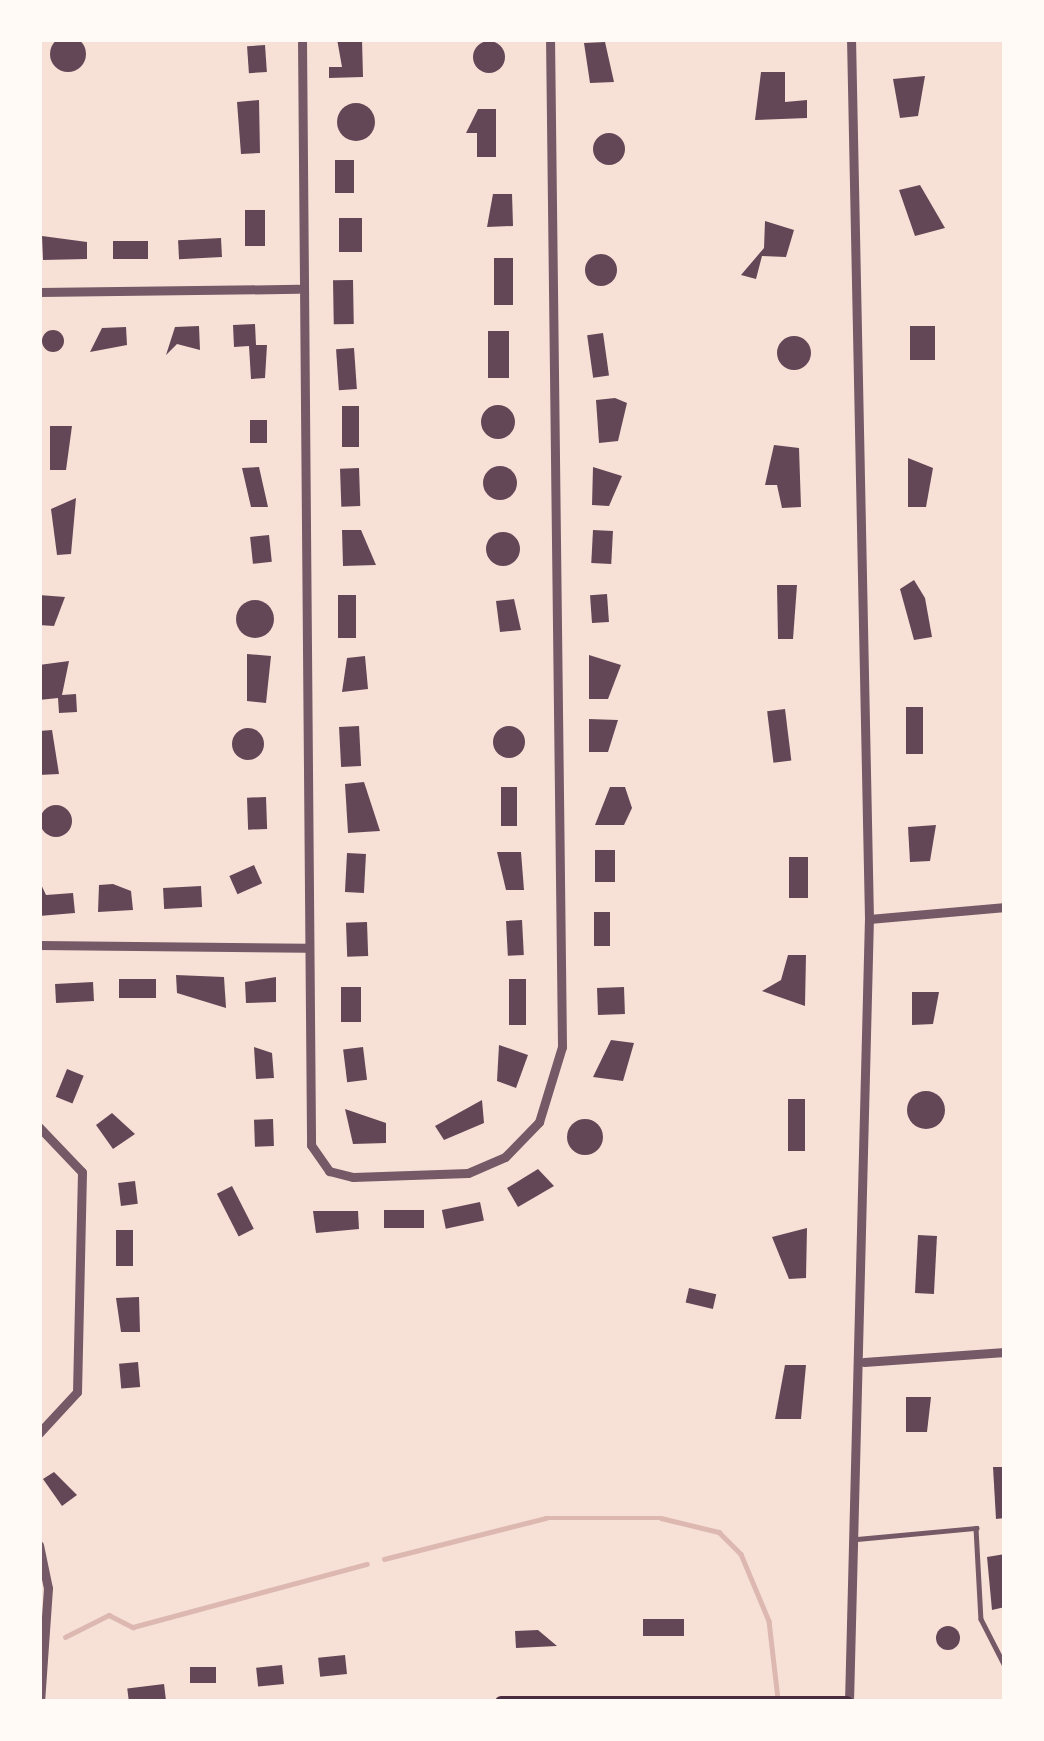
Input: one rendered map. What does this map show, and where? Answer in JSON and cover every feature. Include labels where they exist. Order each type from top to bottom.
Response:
[{"type":"main road","points":[[501,1702],[766,1695],[848,1702]]},
{"type":"street","points":[[302,39],[298,289],[311,1145],[329,1171],[353,1177],[468,1174],[505,1157],[539,1122],[562,1047],[550,39]]},
{"type":"street","points":[[848,1702],[864,1361],[869,919],[851,39]]},
{"type":"street","points":[[39,292],[298,289]]},
{"type":"street","points":[[869,919],[1005,908]]},
{"type":"street","points":[[39,945],[306,947]]},
{"type":"street","points":[[39,1126],[82,1172],[77,1392],[39,1433]]},
{"type":"street","points":[[864,1361],[1005,1352]]},
{"type":"street","points":[[39,1546],[48,1588],[40,1702]]},
{"type":"lane","points":[[857,1539],[976,1528],[981,1619],[1005,1666]]},
{"type":"building","points":[[68,36],[81,41],[86,54],[81,67],[68,72],[55,67],[50,54],[55,41]]},
{"type":"building","points":[[337,39],[362,39],[363,77],[329,78],[329,67],[342,67]]},
{"type":"building","points":[[489,41],[501,45],[505,57],[501,69],[489,73],[477,69],[473,57],[477,45]]},
{"type":"building","points":[[605,42],[614,82],[590,83],[584,43]]},
{"type":"building","points":[[265,45],[267,72],[249,73],[247,46]]},
{"type":"building","points":[[761,72],[785,72],[785,102],[807,100],[807,118],[755,120]]},
{"type":"building","points":[[925,76],[918,116],[900,118],[893,79]]},
{"type":"building","points":[[259,100],[260,153],[241,154],[237,102]]},
{"type":"building","points":[[356,103],[370,108],[375,122],[370,136],[356,141],[342,136],[337,122],[342,108]]},
{"type":"building","points":[[478,109],[496,109],[496,157],[477,157],[477,133],[466,133]]},
{"type":"building","points":[[609,133],[621,137],[625,149],[621,161],[609,165],[597,161],[593,149],[597,137]]},
{"type":"building","points":[[335,160],[354,160],[354,193],[335,193]]},
{"type":"building","points":[[920,185],[945,228],[915,236],[899,190]]},
{"type":"building","points":[[493,194],[512,194],[513,226],[487,227]]},
{"type":"building","points":[[245,210],[265,210],[265,246],[245,246]]},
{"type":"building","points":[[339,218],[362,218],[362,252],[339,252]]},
{"type":"building","points":[[765,221],[794,230],[786,257],[762,256],[756,279],[741,275],[764,248]]},
{"type":"building","points":[[42,236],[87,242],[87,259],[43,260]]},
{"type":"building","points":[[221,238],[222,257],[179,259],[178,240]]},
{"type":"building","points":[[113,241],[148,241],[148,259],[113,259]]},
{"type":"building","points":[[601,254],[612,259],[617,270],[612,281],[601,286],[590,281],[585,270],[590,259]]},
{"type":"building","points":[[494,258],[513,258],[513,305],[494,305]]},
{"type":"building","points":[[333,280],[353,280],[354,324],[334,324]]},
{"type":"building","points":[[255,324],[256,345],[267,345],[265,378],[251,379],[249,346],[234,347],[233,325]]},
{"type":"building","points":[[199,326],[200,350],[177,344],[166,355],[175,327]]},
{"type":"building","points":[[910,326],[935,326],[935,360],[910,360]]},
{"type":"building","points":[[126,327],[127,345],[90,352],[102,328]]},
{"type":"building","points":[[53,330],[64,341],[53,352],[42,341]]},
{"type":"building","points":[[488,331],[509,331],[509,378],[488,378]]},
{"type":"building","points":[[603,333],[609,376],[593,378],[587,335]]},
{"type":"building","points":[[794,336],[806,341],[811,353],[806,365],[794,370],[782,365],[777,353],[782,341]]},
{"type":"building","points":[[354,348],[357,389],[339,390],[336,349]]},
{"type":"building","points":[[615,398],[627,403],[618,441],[599,443],[596,400]]},
{"type":"building","points":[[498,405],[510,410],[515,422],[510,434],[498,439],[486,434],[481,422],[486,410]]},
{"type":"building","points":[[342,406],[359,406],[359,447],[342,447]]},
{"type":"building","points":[[250,420],[267,420],[267,443],[250,443]]},
{"type":"building","points":[[50,426],[72,426],[66,470],[50,470]]},
{"type":"building","points":[[774,445],[799,448],[801,507],[782,508],[777,485],[765,485]]},
{"type":"building","points":[[908,458],[933,468],[926,507],[908,507]]},
{"type":"building","points":[[500,466],[512,471],[517,483],[512,495],[500,500],[488,495],[483,483],[488,471]]},
{"type":"building","points":[[259,467],[268,507],[251,507],[242,468]]},
{"type":"building","points":[[593,467],[622,476],[609,506],[592,505]]},
{"type":"building","points":[[359,468],[360,506],[341,507],[340,469]]},
{"type":"building","points":[[76,498],[71,554],[57,555],[51,509]]},
{"type":"building","points":[[342,530],[361,530],[376,565],[343,566]]},
{"type":"building","points":[[593,530],[613,531],[611,564],[591,563]]},
{"type":"building","points":[[503,532],[515,537],[520,549],[515,561],[503,566],[491,561],[486,549],[491,537]]},
{"type":"building","points":[[269,535],[272,562],[253,564],[250,537]]},
{"type":"building","points":[[914,580],[925,598],[932,637],[914,640],[900,589]]},
{"type":"building","points":[[777,585],[797,585],[793,639],[778,639]]},
{"type":"building","points":[[607,594],[609,622],[592,623],[590,595]]},
{"type":"building","points":[[39,595],[65,597],[54,626],[39,625]]},
{"type":"building","points":[[338,595],[356,595],[356,638],[338,638]]},
{"type":"building","points":[[514,599],[521,630],[500,632],[496,601]]},
{"type":"building","points":[[255,600],[269,605],[274,619],[269,633],[255,638],[241,633],[236,619],[241,605]]},
{"type":"building","points":[[247,654],[271,656],[266,703],[247,701]]},
{"type":"building","points":[[589,655],[621,665],[608,699],[589,699]]},
{"type":"building","points":[[365,656],[368,689],[342,692],[347,658]]},
{"type":"building","points":[[69,661],[62,695],[76,694],[77,712],[59,713],[58,698],[39,700],[39,665]]},
{"type":"building","points":[[906,707],[923,707],[923,754],[906,754]]},
{"type":"building","points":[[785,709],[791,761],[773,763],[767,711]]},
{"type":"building","points":[[589,719],[618,720],[608,752],[589,752]]},
{"type":"building","points":[[359,726],[361,766],[341,767],[339,727]]},
{"type":"building","points":[[509,726],[521,730],[525,742],[521,754],[509,758],[497,754],[493,742],[497,730]]},
{"type":"building","points":[[248,728],[259,733],[264,744],[259,755],[248,760],[237,755],[232,744],[237,733]]},
{"type":"building","points":[[52,730],[59,774],[39,775],[39,731]]},
{"type":"building","points":[[364,782],[380,831],[348,833],[345,784]]},
{"type":"building","points":[[501,787],[517,787],[517,826],[501,826]]},
{"type":"building","points":[[610,787],[625,787],[632,808],[624,825],[595,825]]},
{"type":"building","points":[[266,797],[267,829],[248,830],[247,798]]},
{"type":"building","points":[[56,805],[68,809],[72,821],[68,833],[56,837],[44,833],[40,821],[44,809]]},
{"type":"building","points":[[936,825],[930,861],[910,862],[908,827]]},
{"type":"building","points":[[595,850],[615,850],[615,882],[595,882]]},
{"type":"building","points":[[497,852],[521,852],[524,890],[506,890]]},
{"type":"building","points":[[347,853],[366,854],[364,893],[345,892]]},
{"type":"building","points":[[789,857],[808,857],[808,898],[789,898]]},
{"type":"building","points":[[254,865],[262,883],[237,894],[229,876]]},
{"type":"building","points":[[39,880],[46,895],[73,893],[75,913],[39,916]]},
{"type":"building","points":[[99,885],[131,891],[133,910],[98,912]]},
{"type":"building","points":[[201,886],[202,907],[164,909],[163,888]]},
{"type":"building","points":[[594,912],[610,912],[610,946],[594,946]]},
{"type":"building","points":[[522,920],[524,955],[508,956],[506,921]]},
{"type":"building","points":[[367,922],[368,956],[347,957],[346,923]]},
{"type":"building","points":[[788,955],[806,955],[805,1006],[762,991],[781,980]]},
{"type":"building","points":[[176,975],[224,977],[226,1008],[177,993]]},
{"type":"building","points":[[276,977],[276,1002],[246,1003],[245,982]]},
{"type":"building","points":[[119,979],[156,979],[156,998],[119,998]]},
{"type":"building","points":[[509,979],[526,979],[526,1025],[509,1025]]},
{"type":"building","points":[[93,982],[94,1001],[56,1003],[55,984]]},
{"type":"building","points":[[341,987],[361,987],[361,1022],[341,1022]]},
{"type":"building","points":[[624,987],[625,1014],[598,1015],[597,988]]},
{"type":"building","points":[[912,992],[939,992],[933,1024],[912,1025]]},
{"type":"building","points":[[611,1040],[634,1043],[623,1081],[593,1077]]},
{"type":"building","points":[[499,1045],[528,1055],[516,1088],[497,1081]]},
{"type":"building","points":[[254,1047],[272,1053],[274,1078],[256,1079]]},
{"type":"building","points":[[363,1047],[367,1080],[347,1082],[343,1049]]},
{"type":"building","points":[[67,1069],[84,1076],[72,1104],[56,1097]]},
{"type":"building","points":[[926,1091],[940,1096],[945,1110],[940,1124],[926,1129],[912,1124],[907,1110],[912,1096]]},
{"type":"building","points":[[788,1099],[805,1099],[805,1151],[788,1151]]},
{"type":"building","points":[[482,1100],[484,1123],[444,1140],[435,1126]]},
{"type":"building","points":[[345,1109],[386,1123],[386,1143],[353,1144]]},
{"type":"building","points":[[112,1113],[135,1134],[113,1149],[96,1125]]},
{"type":"building","points":[[273,1119],[274,1146],[255,1147],[254,1120]]},
{"type":"building","points":[[585,1119],[598,1124],[603,1137],[598,1150],[585,1155],[572,1150],[567,1137],[572,1124]]},
{"type":"building","points":[[538,1169],[554,1186],[518,1207],[507,1188]]},
{"type":"building","points":[[135,1181],[138,1204],[121,1206],[118,1183]]},
{"type":"building","points":[[232,1186],[254,1229],[239,1236],[217,1194]]},
{"type":"building","points":[[480,1202],[484,1221],[446,1229],[442,1210]]},
{"type":"building","points":[[384,1210],[424,1210],[424,1228],[384,1228]]},
{"type":"building","points":[[313,1211],[358,1211],[359,1229],[316,1233]]},
{"type":"building","points":[[807,1228],[806,1278],[789,1279],[772,1237]]},
{"type":"building","points":[[116,1230],[133,1230],[133,1266],[116,1266]]},
{"type":"building","points":[[918,1235],[937,1236],[934,1294],[915,1293]]},
{"type":"building","points":[[689,1288],[716,1294],[713,1309],[686,1303]]},
{"type":"building","points":[[139,1297],[140,1332],[121,1332],[116,1298]]},
{"type":"building","points":[[138,1362],[140,1387],[121,1389],[119,1364]]},
{"type":"building","points":[[785,1365],[806,1365],[801,1419],[775,1419]]},
{"type":"building","points":[[906,1397],[931,1397],[927,1432],[906,1432]]},
{"type":"building","points":[[993,1467],[1005,1467],[1005,1518],[996,1519]]},
{"type":"building","points":[[54,1472],[77,1495],[62,1506],[43,1479]]},
{"type":"building","points":[[1005,1554],[1005,1607],[992,1610],[987,1557]]},
{"type":"building","points":[[643,1619],[684,1619],[684,1636],[643,1636]]},
{"type":"building","points":[[948,1626],[957,1629],[957,1647],[948,1650],[939,1647],[936,1638],[939,1629]]},
{"type":"building","points":[[538,1630],[557,1646],[516,1648],[515,1631]]},
{"type":"building","points":[[345,1655],[347,1674],[320,1677],[318,1658]]},
{"type":"building","points":[[282,1665],[284,1684],[258,1687],[256,1668]]},
{"type":"building","points":[[190,1667],[216,1667],[216,1683],[190,1683]]},
{"type":"building","points":[[164,1684],[166,1700],[129,1702],[127,1689]]},
{"type":"waterway","points":[[384,1559],[546,1518],[661,1518],[719,1532],[741,1554],[769,1621],[778,1699]]},
{"type":"waterway","points":[[65,1637],[109,1615],[133,1627],[367,1564]]}]
